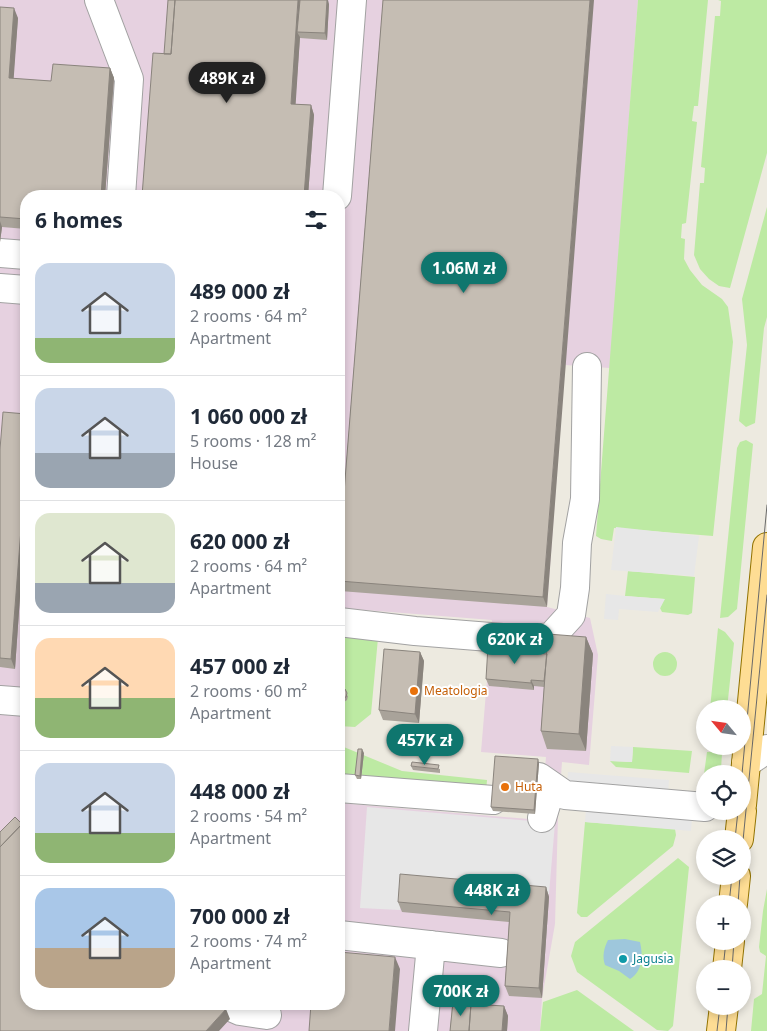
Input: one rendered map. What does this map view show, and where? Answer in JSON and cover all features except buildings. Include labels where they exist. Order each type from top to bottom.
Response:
[{"type":"main road","points":[[751,774],[756,756],[760,709],[767,547]]},
{"type":"main road","points":[[721,1031],[723,1015]]},
{"type":"lane","points":[[99,0],[130,79],[121,190]]},
{"type":"lane","points":[[337,190],[352,0]]},
{"type":"lane","points":[[0,253],[20,255]]},
{"type":"lane","points":[[0,288],[20,290]]},
{"type":"lane","points":[[345,624],[386,638],[527,640],[551,636],[571,615],[578,543],[585,499],[587,367]]},
{"type":"lane","points":[[0,700],[20,702]]},
{"type":"lane","points":[[345,788],[493,800]]},
{"type":"lane","points":[[546,798],[696,806]]},
{"type":"lane","points":[[345,936],[501,953]]},
{"type":"lane","points":[[422,1031],[431,945]]},
{"type":"lane","points":[[238,1010],[267,1016]]},
{"type":"shaded area","points":[[0,0],[638,0],[610,368],[565,365],[547,607],[590,618],[598,655],[589,765],[562,762],[558,817],[555,924],[542,998],[540,1031],[0,1031]]},
{"type":"shaded area","points":[[616,527],[699,536],[694,576],[611,570]]},
{"type":"shaded area","points":[[606,594],[665,599],[658,612],[619,609],[618,620],[604,619]]},
{"type":"shaded area","points":[[611,746],[633,747],[632,762],[610,761]]},
{"type":"shaded area","points":[[568,772],[669,780],[668,794],[567,787]]},
{"type":"shaded area","points":[[367,807],[555,823],[549,894],[404,883],[400,910],[360,908]]},
{"type":"shaded area","points":[[586,809],[692,818],[691,831],[585,822]]},
{"type":"green space","points":[[638,0],[708,0],[698,106],[694,106],[692,121],[697,122],[686,223],[682,224],[681,238],[685,239],[684,259],[690,270],[702,285],[722,299],[728,307],[733,342],[713,536],[614,528],[612,541],[596,536]]},
{"type":"green space","points":[[718,0],[767,0],[767,153],[730,288],[719,286],[709,279],[700,269],[694,255],[700,183],[704,183],[705,168],[701,167],[715,16],[720,16],[721,1]]},
{"type":"green space","points":[[767,207],[767,317],[764,328],[755,423],[746,427],[739,421],[747,345],[742,299]]},
{"type":"green space","points":[[746,440],[753,444],[737,609],[728,617],[720,618],[737,448],[740,442]]},
{"type":"green space","points":[[628,571],[695,577],[692,613],[688,615],[662,612],[660,608],[664,599],[625,596]]},
{"type":"green space","points":[[718,628],[725,632],[734,643],[728,700],[711,700]]},
{"type":"green space","points":[[345,630],[378,638],[371,714],[355,727],[345,726]]},
{"type":"green space","points":[[665,652],[670,653],[676,659],[676,669],[670,675],[665,676],[660,675],[654,669],[653,664],[654,659],[660,653]]},
{"type":"green space","points":[[345,747],[402,771],[487,780],[486,791],[345,779]]},
{"type":"green space","points":[[633,747],[692,751],[689,773],[616,767],[610,761],[632,762]]},
{"type":"green space","points":[[707,755],[722,755],[721,765],[705,765]]},
{"type":"green space","points":[[585,822],[675,829],[676,835],[673,846],[587,917],[581,917],[577,913]]},
{"type":"green space","points":[[678,858],[689,867],[673,1026],[668,1031],[657,1030],[577,972],[571,956],[575,942]]},
{"type":"green space","points":[[767,889],[767,1031],[751,1031],[754,999],[762,994],[766,956],[760,952],[759,947]]},
{"type":"green space","points":[[577,990],[634,1031],[540,1031],[543,1002]]},
{"type":"water","name":"Jagusia","points":[[625,939],[640,942],[641,947],[640,967],[630,979],[619,971],[605,965],[604,958],[608,940]]},
{"type":"tram line","points":[[743,765],[767,505]]},
{"type":"tram line","points":[[744,830],[767,595]]},
{"type":"tram line","points":[[736,830],[737,820]]},
{"type":"tram line","points":[[730,895],[731,885]]},
{"type":"tram line","points":[[739,885],[739,895]]},
{"type":"tram line","points":[[724,960],[725,950]]},
{"type":"tram line","points":[[733,950],[733,960]]},
{"type":"tram line","points":[[717,1031],[719,1015]]},
{"type":"tram line","points":[[726,1031],[727,1015]]},
{"type":"place","name":"Meatologia","points":[[414,691]]},
{"type":"place","name":"Huta","points":[[505,787]]},
{"type":"place","name":"Jagusia","points":[[623,959]]}]
